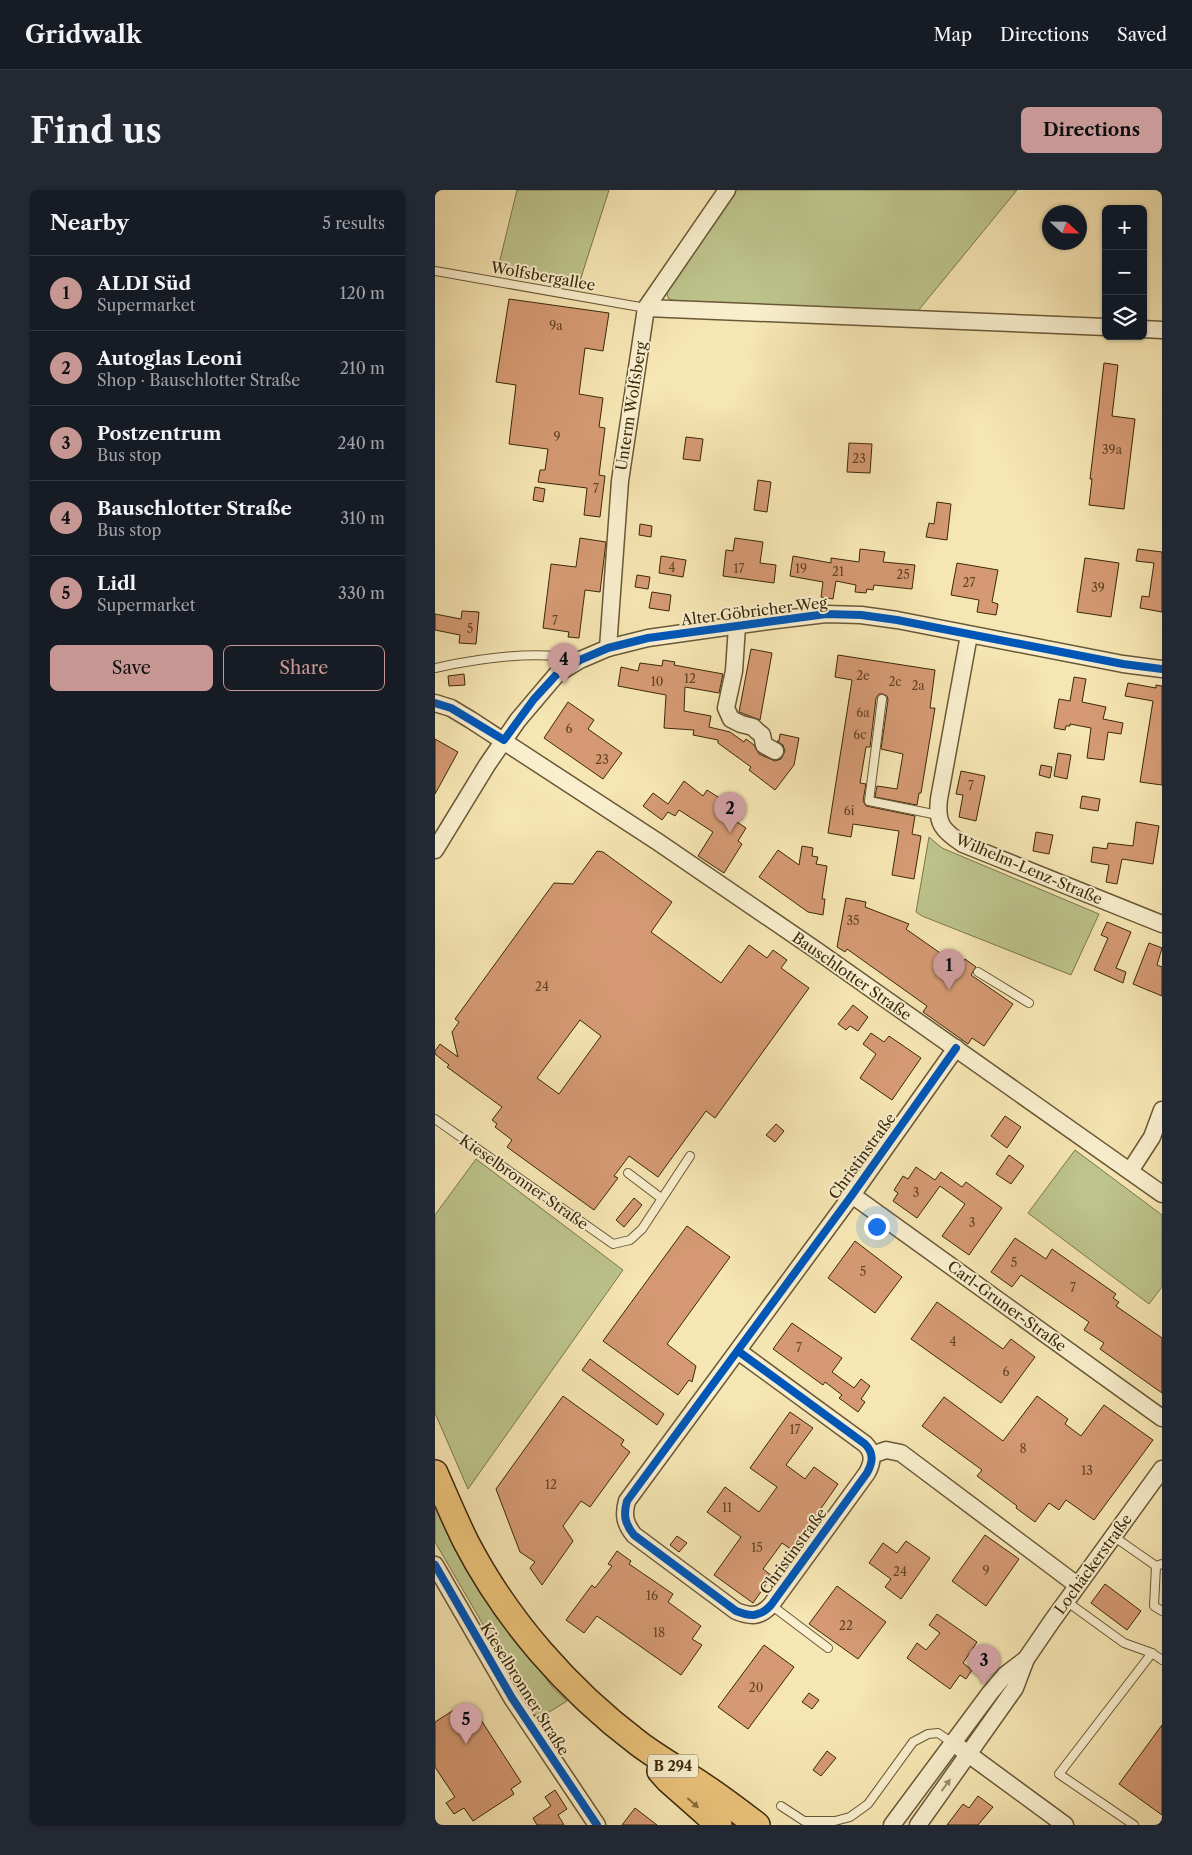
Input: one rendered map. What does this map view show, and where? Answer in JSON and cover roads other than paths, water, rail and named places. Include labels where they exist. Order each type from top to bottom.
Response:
[{"type":"main road","name":"B 294","points":[[435,1473],[467,1543],[499,1597],[541,1652],[582,1695],[639,1744],[707,1788],[757,1825]]},
{"type":"main road","name":"B 294","points":[[639,1744],[668,1780],[719,1825]]},
{"type":"street","name":"Unterm Wolfsberg","points":[[608,648],[620,481],[646,308],[727,190]]},
{"type":"street","points":[[646,308],[1102,327]]},
{"type":"street","points":[[1147,329],[1162,330]]},
{"type":"street","name":"Alter Göbricher Weg","points":[[504,740],[547,683],[562,669],[608,648],[648,638],[826,614],[861,615],[897,620],[1123,664],[1162,669]]},
{"type":"street","name":"Alter Göbricher Weg","points":[[737,626],[734,671],[726,703],[727,713],[733,720],[755,728],[762,735],[764,745],[775,751]]},
{"type":"street","points":[[937,815],[969,635]]},
{"type":"street","name":"Bauschlotter Straße","points":[[435,703],[451,708],[504,740],[658,842],[956,1048],[1162,1194]]},
{"type":"street","points":[[435,850],[504,740]]},
{"type":"street","name":"Wilhelm-Lenz-Straße","points":[[937,815],[947,833],[963,844],[1162,924]]},
{"type":"street","name":"Christinstraße","points":[[872,1455],[871,1466],[867,1472],[771,1605],[765,1611],[755,1616],[736,1611],[634,1535],[629,1530],[625,1520],[627,1501],[852,1195],[956,1048]]},
{"type":"street","points":[[1130,1171],[1152,1137],[1162,1110]]},
{"type":"street","name":"Carl-Gruner-Straße","points":[[852,1195],[1162,1418]]},
{"type":"street","points":[[737,1351],[865,1444],[872,1455],[886,1450],[901,1453],[1077,1585]]},
{"type":"street","name":"Lochäckerstraße","points":[[918,1825],[1015,1688],[1026,1659],[1077,1585],[1162,1469]]},
{"type":"street","name":"Kieselbronner Straße","points":[[437,1573],[512,1698],[592,1823]]},
{"type":"street","name":"Lochäckerstraße","points":[[892,1825],[1005,1675],[1026,1659]]},
{"type":"street","points":[[954,1744],[1064,1825]]},
{"type":"lane","name":"Wolfsbergallee","points":[[435,271],[646,308]]},
{"type":"lane","points":[[435,668],[541,654],[560,655],[579,660]]},
{"type":"lane","points":[[883,699],[869,801],[937,815]]},
{"type":"lane","points":[[979,972],[1029,1003]]},
{"type":"lane","name":"Kieselbronner Straße","points":[[435,1119],[613,1244],[630,1240],[642,1228],[661,1198]]},
{"type":"lane","points":[[628,1173],[661,1198],[689,1156]]},
{"type":"lane","points":[[1113,1536],[1159,1565],[1154,1606],[1162,1611]]},
{"type":"lane","points":[[1066,1601],[1124,1643],[1152,1653],[1162,1660]]},
{"type":"lane","points":[[771,1605],[828,1648]]},
{"type":"lane","points":[[1134,1825],[1059,1774],[1152,1653]]},
{"type":"lane","points":[[781,1806],[807,1823],[835,1821],[850,1817],[868,1804],[913,1742],[928,1734],[938,1733],[954,1744]]},
{"type":"place","name":"Bauschlotter Straße","points":[[564,684]]},
{"type":"place","name":"Autoglas Leoni","points":[[730,833]]},
{"type":"place","name":"ALDI Süd","points":[[949,990]]},
{"type":"place","name":"Postzentrum","points":[[984,1685]]},
{"type":"place","name":"Lidl","points":[[466,1744]]}]
